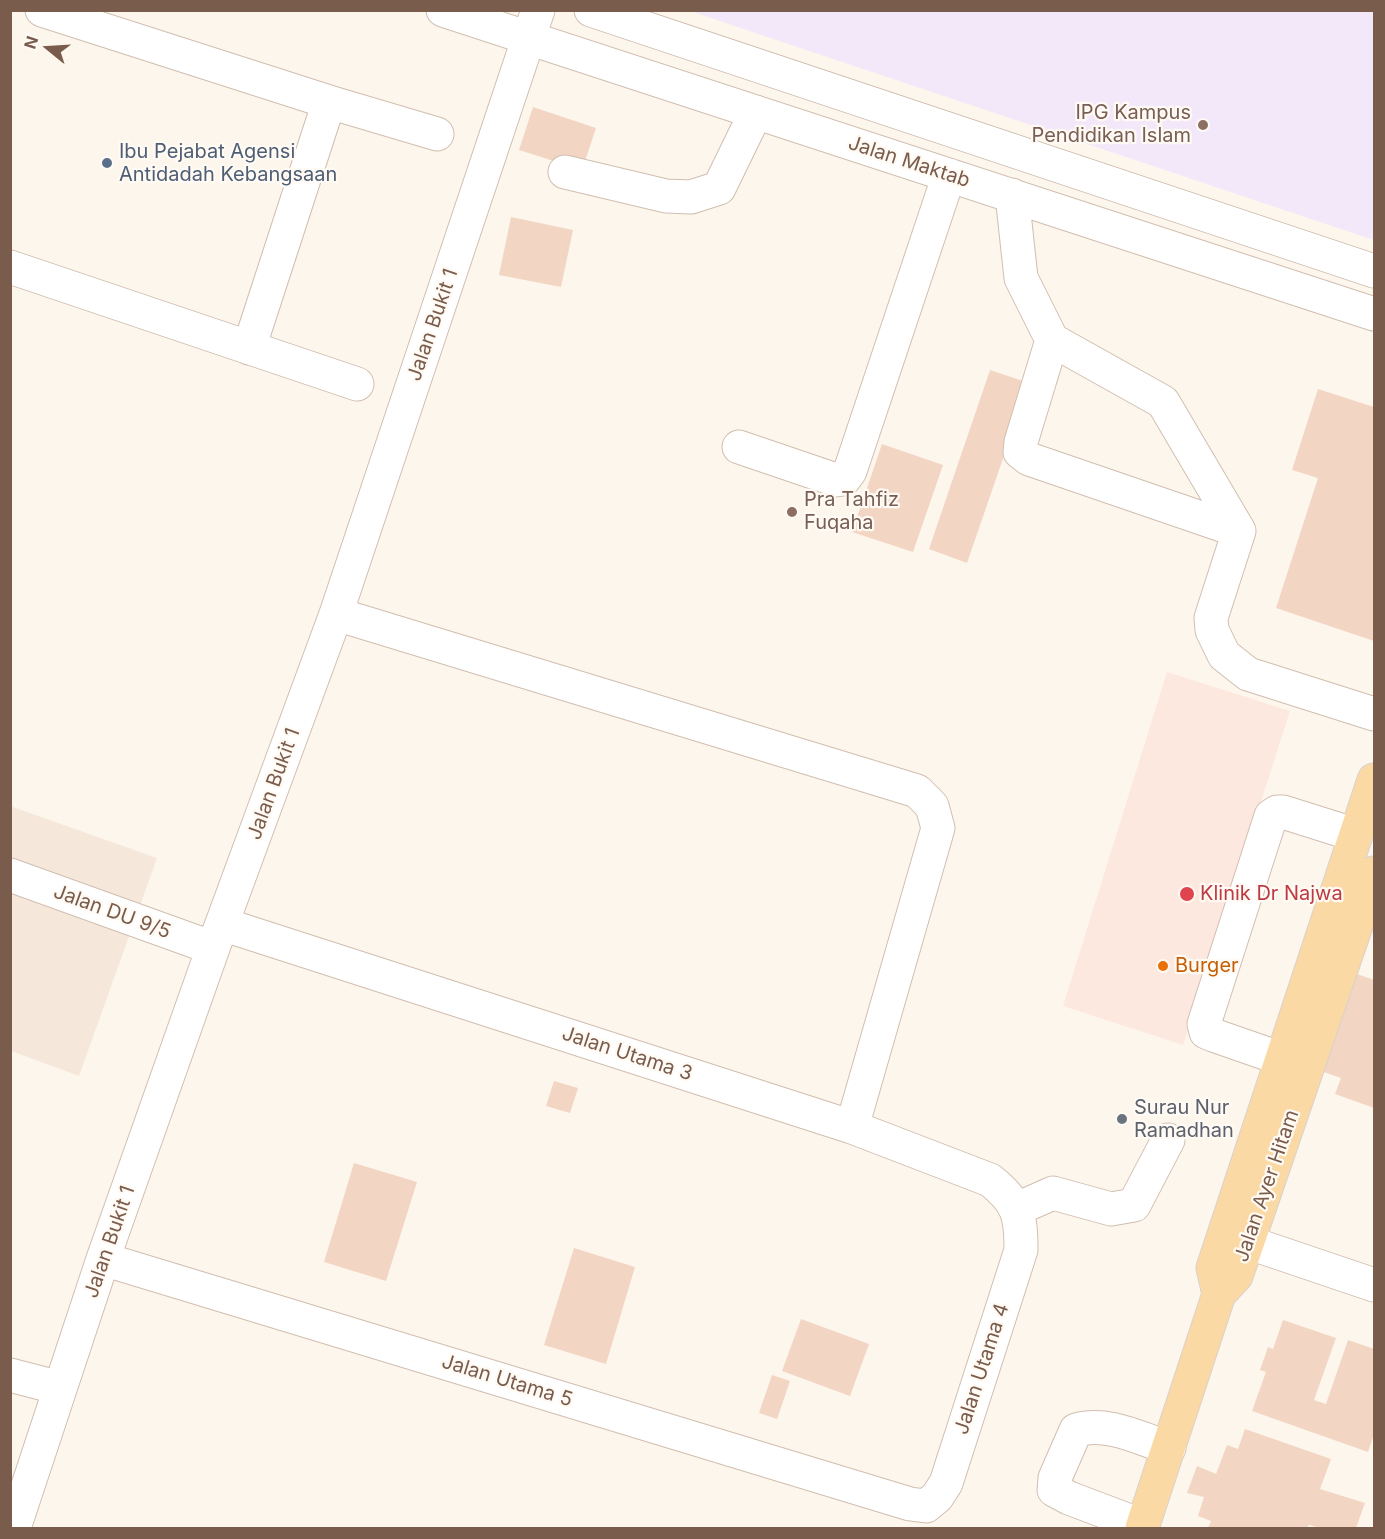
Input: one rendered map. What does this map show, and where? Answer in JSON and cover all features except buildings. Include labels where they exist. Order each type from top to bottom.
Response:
[{"type":"main road","points":[[1219,1294],[1213,1268],[1374,780]]},
{"type":"main road","name":"Jalan Ayer Hitam","points":[[1143,1527],[1219,1294],[1236,1276],[1365,933],[1374,873]]},
{"type":"street","points":[[42,10],[90,18],[329,102],[436,134]]},
{"type":"street","name":"Jalan Maktab","points":[[443,10],[533,24],[580,55],[1374,314]]},
{"type":"street","points":[[580,55],[593,11],[661,22],[1374,271]]},
{"type":"street","points":[[644,76],[661,22]]},
{"type":"street","name":"Jalan Bukit 1","points":[[14,1528],[103,1259],[217,936],[336,614],[533,24]]},
{"type":"street","points":[[249,348],[329,102]]},
{"type":"street","points":[[565,172],[666,195],[691,197],[719,188],[756,112]]},
{"type":"street","points":[[739,447],[836,480],[844,479],[850,471],[949,175]]},
{"type":"street","points":[[1012,195],[1021,278],[1053,340],[1163,402],[1239,531],[1211,618],[1212,630],[1224,655],[1248,674],[1374,714]]},
{"type":"street","points":[[10,267],[357,384]]},
{"type":"street","points":[[1053,340],[1021,442],[1020,452],[1029,459],[1239,531]]},
{"type":"street","points":[[336,614],[917,791],[932,806],[938,828],[852,1126]]},
{"type":"street","points":[[1282,1059],[1206,1032],[1204,1024],[1271,816],[1277,812],[1283,812],[1356,835]]},
{"type":"street","name":"Jalan DU 9/5","points":[[10,875],[217,936]]},
{"type":"street","name":"Jalan Utama 3","points":[[217,936],[852,1126],[990,1180],[1005,1192],[1017,1209]]},
{"type":"street","points":[[1017,1209],[1053,1193],[1111,1209],[1134,1204],[1168,1140]]},
{"type":"street","name":"Jalan Utama 4","points":[[910,1504],[926,1506],[938,1497],[946,1483],[1021,1250],[1021,1229],[1017,1209]]},
{"type":"street","points":[[1247,1242],[1374,1286]]},
{"type":"street","name":"Jalan Utama 5","points":[[103,1259],[910,1504]]},
{"type":"street","points":[[10,1375],[60,1388]]},
{"type":"street","points":[[1143,1527],[1054,1490],[1055,1478],[1076,1430],[1106,1427],[1169,1448]]},
{"type":"shaded area","name":"IPG Kampus Pendidikan Islam","points":[[690,11],[1374,11],[1374,240]]},
{"type":"shaded area","points":[[1167,672],[1290,711],[1183,1045],[1063,1006]]},
{"type":"shaded area","points":[[10,806],[157,858],[79,1076],[11,1051]]},
{"type":"place","name":"IPG Kampus Pendidikan Islam","points":[[1203,125]]},
{"type":"place","name":"Ibu Pejabat Agensi Antidadah Kebangsaan","points":[[107,163]]},
{"type":"place","name":"Pra Tahfiz Fuqaha","points":[[792,512]]},
{"type":"place","name":"Klinik Dr Najwa","points":[[1187,894]]},
{"type":"place","name":"Burger","points":[[1163,966]]},
{"type":"place","name":"Surau Nur Ramadhan","points":[[1122,1119]]}]
